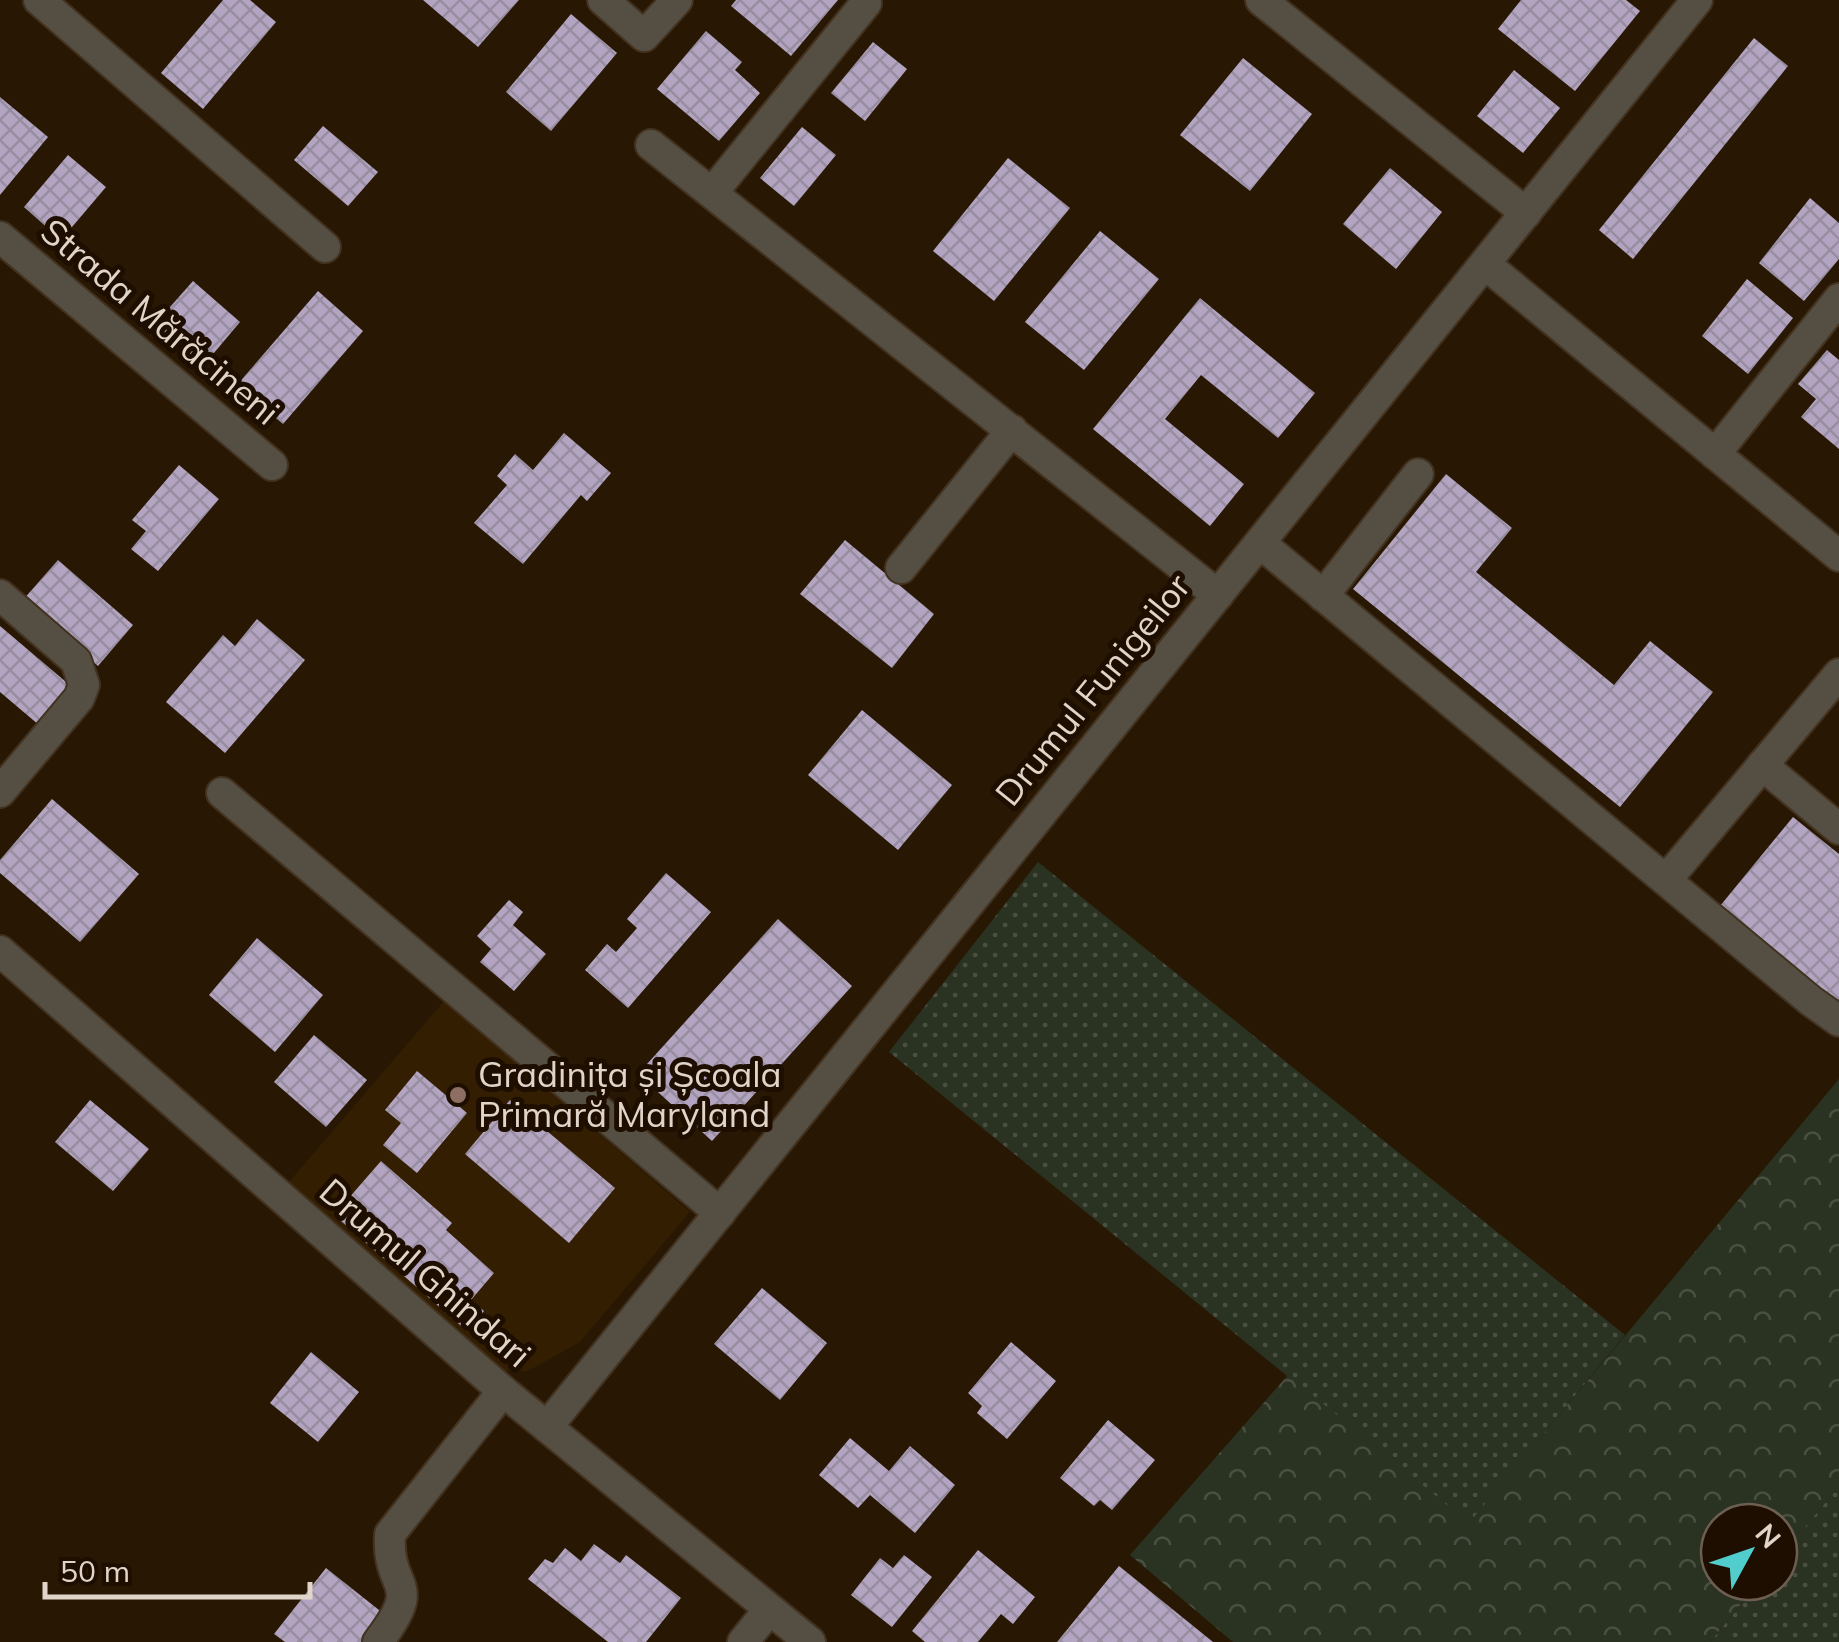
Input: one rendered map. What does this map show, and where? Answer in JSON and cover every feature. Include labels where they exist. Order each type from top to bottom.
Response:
[{"type":"street","points":[[38,0],[325,247]]},
{"type":"street","points":[[603,0],[644,36],[678,0]]},
{"type":"street","points":[[1261,0],[1526,213]]},
{"type":"street","name":"Drumul Funigeilor","points":[[547,1427],[1698,0]]},
{"type":"street","points":[[712,193],[866,3]]},
{"type":"street","points":[[651,145],[1218,596]]},
{"type":"street","name":"Strada Mărăcineni","points":[[0,237],[272,465]]},
{"type":"street","points":[[1485,264],[1839,556]]},
{"type":"street","points":[[1715,454],[1839,299]]},
{"type":"street","points":[[901,568],[1012,430]]},
{"type":"street","points":[[1323,596],[1418,474]]},
{"type":"street","points":[[1260,543],[1839,1020]]},
{"type":"street","points":[[0,595],[76,661],[84,685],[79,698],[0,792]]},
{"type":"street","points":[[1666,880],[1839,674]]},
{"type":"street","points":[[1762,765],[1839,829]]},
{"type":"street","points":[[222,793],[720,1212]]},
{"type":"street","name":"Drumul Ghindari","points":[[0,951],[503,1391],[810,1642]]},
{"type":"street","points":[[378,1642],[404,1601],[389,1548],[390,1534],[503,1391]]},
{"type":"street","points":[[744,1642],[770,1610]]},
{"type":"shaded area","name":"Gradinița și Școala Primară Maryland","points":[[444,1001],[690,1212],[580,1342],[528,1371],[496,1371],[283,1189]]},
{"type":"green space","points":[[1038,862],[1625,1335],[1469,1524],[889,1052]]},
{"type":"green space","points":[[1839,1079],[1839,1486],[1799,1534],[1799,1502],[1699,1502],[1699,1602],[1743,1602],[1710,1642],[1233,1642],[1130,1555],[1288,1375],[1469,1523]]},
{"type":"green space","points":[[1839,1486],[1839,1642],[1710,1642],[1743,1602],[1799,1602],[1799,1534]]},
{"type":"building","points":[[223,0],[250,0],[276,22],[203,109],[161,73]]},
{"type":"building","points":[[423,0],[519,0],[478,47]]},
{"type":"building","points":[[736,0],[838,0],[791,56],[731,6]]},
{"type":"building","points":[[1521,0],[1626,0],[1640,11],[1575,91],[1498,29]]},
{"type":"building","points":[[571,14],[617,53],[551,131],[506,92]]},
{"type":"building","points":[[706,31],[742,62],[735,70],[760,93],[719,141],[657,89]]},
{"type":"building","points":[[1754,38],[1788,66],[1633,259],[1599,230]]},
{"type":"building","points":[[873,42],[907,69],[865,121],[831,93]]},
{"type":"building","points":[[1243,58],[1312,114],[1250,191],[1180,135]]},
{"type":"building","points":[[1514,70],[1560,108],[1523,153],[1477,116]]},
{"type":"building","points":[[0,97],[48,137],[0,195]]},
{"type":"building","points":[[323,126],[378,172],[348,206],[294,160]]},
{"type":"building","points":[[802,127],[836,155],[794,206],[760,178]]},
{"type":"building","points":[[68,155],[106,187],[61,240],[24,207]]},
{"type":"building","points":[[1008,158],[1070,208],[994,301],[933,251]]},
{"type":"building","points":[[1390,168],[1442,212],[1396,269],[1343,224]]},
{"type":"building","points":[[1810,198],[1839,223],[1839,259],[1804,301],[1759,263]]},
{"type":"building","points":[[1100,231],[1159,279],[1084,370],[1025,322]]},
{"type":"building","points":[[1747,279],[1793,318],[1748,374],[1702,336]]},
{"type":"building","points":[[193,281],[240,322],[203,366],[155,324]]},
{"type":"building","points":[[318,291],[363,331],[283,424],[237,385]]},
{"type":"building","points":[[1200,298],[1315,393],[1278,438],[1201,375],[1165,419],[1244,484],[1210,526],[1093,429]]},
{"type":"building","points":[[1827,350],[1839,360],[1839,449],[1801,417],[1816,399],[1798,384]]},
{"type":"building","points":[[564,433],[611,473],[587,501],[581,495],[523,564],[474,523],[507,485],[497,476],[515,454],[533,470]]},
{"type":"building","points":[[179,465],[219,499],[158,571],[131,549],[146,531],[132,520]]},
{"type":"building","points":[[1446,474],[1512,528],[1476,572],[1614,685],[1650,641],[1713,692],[1620,807],[1353,589]]},
{"type":"building","points":[[845,540],[934,614],[892,668],[800,594]]},
{"type":"building","points":[[58,560],[133,625],[98,666],[22,601]]},
{"type":"building","points":[[257,619],[305,660],[225,753],[166,702],[223,635],[235,646]]},
{"type":"building","points":[[0,626],[72,687],[39,725],[0,692]]},
{"type":"building","points":[[862,710],[952,785],[898,850],[808,775]]},
{"type":"building","points":[[52,799],[139,874],[80,942],[0,873],[0,860]]},
{"type":"building","points":[[1793,817],[1839,854],[1836,1003],[1720,906]]},
{"type":"building","points":[[666,873],[711,912],[628,1008],[585,970],[607,944],[616,952],[637,928],[627,919]]},
{"type":"building","points":[[509,900],[523,912],[513,925],[546,954],[514,991],[480,962],[491,949],[477,936]]},
{"type":"building","points":[[778,919],[852,986],[712,1141],[638,1074]]},
{"type":"building","points":[[257,938],[323,995],[275,1052],[209,995]]},
{"type":"building","points":[[314,1035],[367,1080],[326,1127],[274,1082]]},
{"type":"building","points":[[417,1071],[467,1113],[417,1173],[383,1145],[401,1123],[385,1110]]},
{"type":"building","points":[[90,1100],[149,1149],[113,1191],[55,1142]]},
{"type":"building","points":[[510,1100],[615,1188],[569,1243],[465,1154]]},
{"type":"building","points":[[381,1161],[452,1223],[446,1230],[494,1273],[471,1300],[484,1311],[467,1331],[334,1215]]},
{"type":"building","points":[[762,1288],[827,1343],[780,1400],[714,1344]]},
{"type":"building","points":[[1011,1342],[1056,1381],[1007,1439],[977,1413],[982,1406],[968,1393]]},
{"type":"building","points":[[311,1352],[359,1392],[318,1442],[270,1403]]},
{"type":"building","points":[[1108,1420],[1155,1460],[1112,1510],[1100,1500],[1094,1506],[1060,1478]]},
{"type":"building","points":[[850,1438],[889,1471],[910,1446],[955,1485],[915,1533],[870,1495],[858,1508],[819,1475]]},
{"type":"building","points":[[594,1544],[620,1563],[626,1555],[681,1598],[646,1642],[608,1642],[528,1579],[545,1559],[553,1563],[565,1548],[581,1561]]},
{"type":"building","points":[[978,1550],[1035,1597],[1013,1624],[1001,1614],[978,1642],[925,1642],[912,1631]]},
{"type":"building","points":[[904,1555],[932,1577],[892,1627],[851,1595],[880,1558],[893,1568]]},
{"type":"building","points":[[1119,1566],[1213,1642],[1057,1642]]},
{"type":"building","points":[[326,1568],[384,1614],[362,1642],[285,1642],[274,1634]]},
{"type":"place","name":"Gradinița și Școala Primară Maryland","points":[[458,1095]]}]
